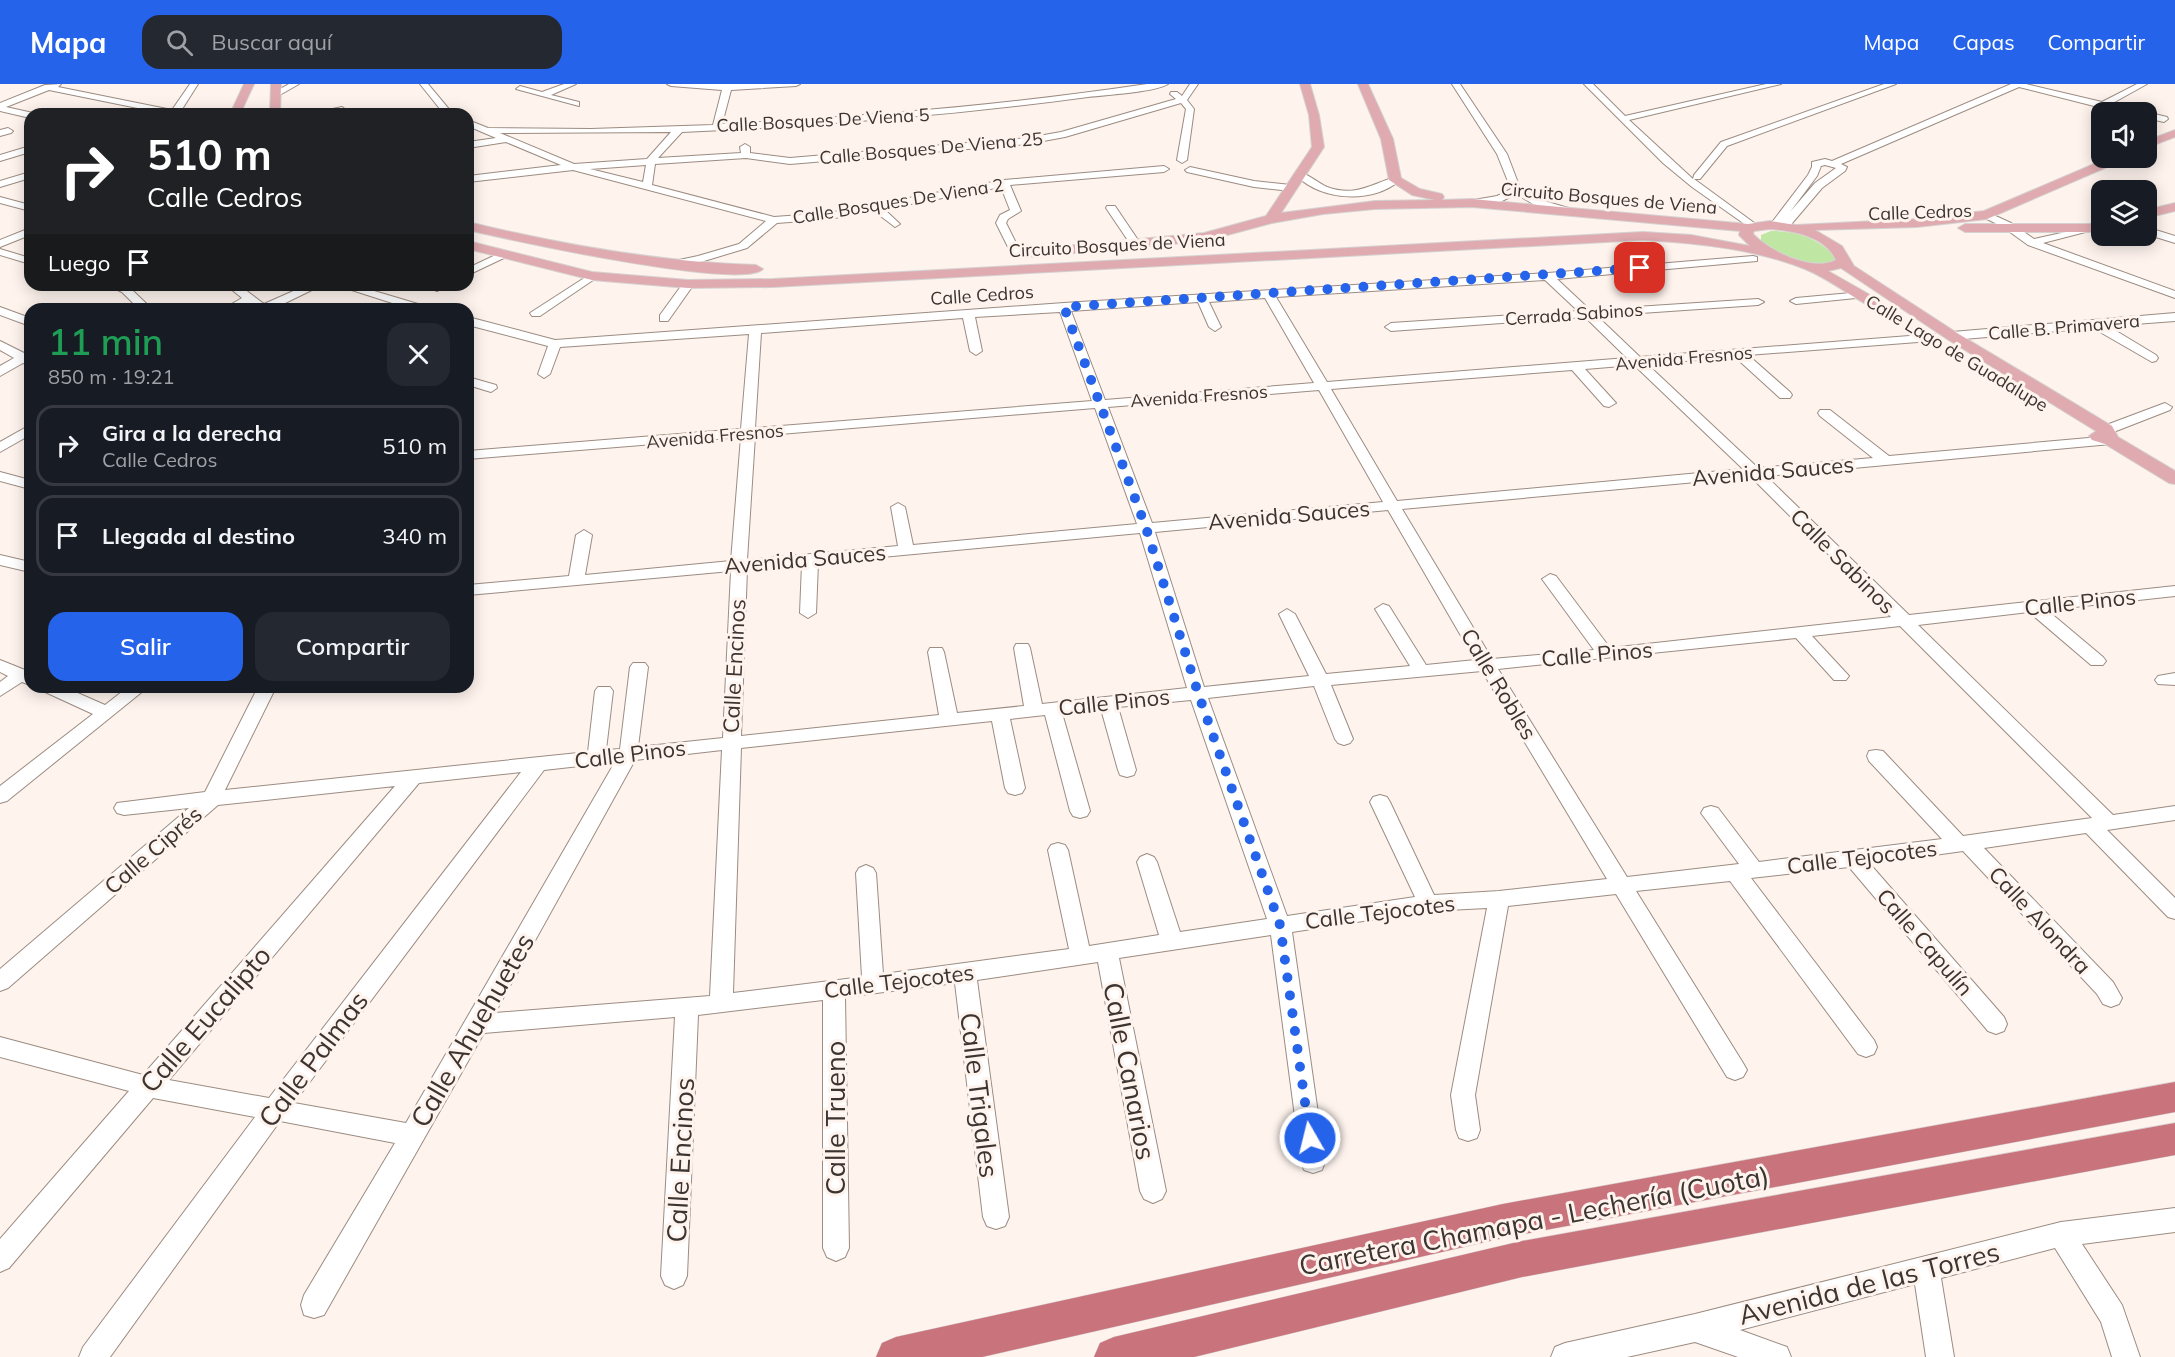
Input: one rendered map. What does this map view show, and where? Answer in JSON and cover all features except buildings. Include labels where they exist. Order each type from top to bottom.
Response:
[{"type":"highway","name":"Carretera Chamapa - Lechería (Cuota)","points":[[896,1357],[1503,1221],[2175,1097]]},
{"type":"highway","name":"Carretera Chamapa - Lechería (Cuota)","points":[[1114,1357],[1522,1259],[2175,1139]]},
{"type":"main road","points":[[238,108],[249,84]]},
{"type":"main road","points":[[1363,84],[1387,139],[1395,180]]},
{"type":"main road","points":[[1271,219],[1291,188],[1302,176],[1318,147],[1314,115],[1303,85]]},
{"type":"main road","points":[[275,108],[276,89]]},
{"type":"main road","points":[[2157,140],[2175,133]]},
{"type":"main road","points":[[1961,219],[1977,228],[1987,215],[2094,168]]},
{"type":"main road","name":"Circuito Bosques de Viena","points":[[1395,180],[1416,192],[1472,203],[1751,227],[1858,226],[1987,215]]},
{"type":"main road","name":"Circuito Bosques de Viena","points":[[1012,255],[1205,237],[1271,219],[1350,207],[1472,203]]},
{"type":"main road","points":[[2157,211],[2175,207]]},
{"type":"main road","points":[[1576,212],[1598,221],[1601,226],[1601,231],[1597,235],[1589,238]]},
{"type":"main road","points":[[1637,218],[1628,224],[1642,236]]},
{"type":"main road","name":"Calle Lago de Guadalupe","points":[[1780,226],[1810,234],[1839,255],[1849,269],[2175,479]]},
{"type":"main road","points":[[474,227],[611,258],[669,265],[805,269],[911,262]]},
{"type":"main road","points":[[1751,227],[1746,235],[1751,241],[1772,254],[1804,264],[1827,267],[1838,266],[1839,255]]},
{"type":"main road","name":"Calle Cedros","points":[[1839,255],[1844,238],[1850,234],[1865,231],[2091,227]]},
{"type":"main road","name":"Circuito Bosques de Viena","points":[[474,247],[592,276],[688,284],[773,283],[1642,236],[1691,239],[1772,254]]},
{"type":"main road","points":[[1205,237],[1206,245],[1227,257]]},
{"type":"main road","points":[[1180,240],[1192,248],[1190,259]]},
{"type":"main road","points":[[505,255],[543,244]]},
{"type":"main road","points":[[525,260],[543,244]]},
{"type":"main road","name":"Calle Lago de Guadalupe","points":[[1804,264],[1825,273],[2089,432],[2108,435]]},
{"type":"street","points":[[276,89],[295,84]]},
{"type":"street","points":[[424,84],[444,108]]},
{"type":"street","points":[[543,95],[572,84]]},
{"type":"street","points":[[671,84],[727,88],[796,84]]},
{"type":"street","name":"Calle Bosques De Viena 5","points":[[480,129],[540,132],[679,129],[893,117],[1050,100],[1164,84]]},
{"type":"street","points":[[1183,100],[1194,84]]},
{"type":"street","points":[[1456,84],[1502,154],[1516,190],[1537,202],[1576,212]]},
{"type":"street","points":[[1588,84],[1626,118],[1666,161],[1696,181],[1751,227]]},
{"type":"street","points":[[1626,118],[1777,84]]},
{"type":"street","points":[[1696,181],[1725,144],[1892,84]]},
{"type":"street","points":[[1780,226],[1817,168],[1815,164],[1833,164],[2018,84],[2091,102]]},
{"type":"street","points":[[2108,102],[2143,84]]},
{"type":"street","points":[[178,108],[190,85]]},
{"type":"street","points":[[0,107],[52,86],[149,108]]},
{"type":"street","points":[[1143,87],[1167,91],[1183,100],[1190,109],[1182,160]]},
{"type":"street","points":[[717,127],[727,88]]},
{"type":"street","points":[[520,89],[576,104]]},
{"type":"street","name":"Calle Bosques De Viena 25","points":[[474,178],[745,151],[790,161],[854,161],[1036,140],[1183,100]]},
{"type":"street","points":[[0,107],[24,113]]},
{"type":"street","points":[[2157,117],[2164,119]]},
{"type":"street","name":"Calle Bosques De Viena 2","points":[[474,126],[503,140],[573,167],[774,220],[829,216],[1004,183],[1164,169]]},
{"type":"street","points":[[647,188],[651,160],[679,129]]},
{"type":"street","points":[[474,144],[503,140]]},
{"type":"street","points":[[0,158],[24,151]]},
{"type":"street","points":[[1190,170],[1194,168],[1193,163],[1182,160],[1164,162],[1161,165],[1164,169],[1176,172],[1190,170],[1247,183],[1291,188]]},
{"type":"street","points":[[790,161],[795,167],[810,171]]},
{"type":"street","points":[[1780,226],[1826,178],[1842,169],[1833,164]]},
{"type":"street","points":[[1302,176],[1310,184],[1340,192],[1369,192],[1386,187],[1395,180]]},
{"type":"street","points":[[1812,176],[1826,178]]},
{"type":"street","points":[[0,184],[24,177]]},
{"type":"street","points":[[1696,181],[1708,184],[1780,226]]},
{"type":"street","points":[[1004,183],[1016,211],[1004,217],[1001,223],[1012,255]]},
{"type":"street","points":[[1472,203],[1500,199],[1516,190]]},
{"type":"street","points":[[0,200],[24,206]]},
{"type":"street","points":[[876,207],[895,224]]},
{"type":"street","points":[[1111,208],[1135,243]]},
{"type":"street","points":[[1987,215],[2032,243],[2175,294]]},
{"type":"street","points":[[669,265],[700,259],[743,246],[774,220]]},
{"type":"street","points":[[2032,243],[2091,228]]},
{"type":"street","points":[[0,244],[24,234]]},
{"type":"street","points":[[2157,234],[2175,240]]},
{"type":"street","points":[[0,236],[13,239]]},
{"type":"street","points":[[743,246],[741,260],[751,269]]},
{"type":"street","points":[[0,252],[24,259]]},
{"type":"street","points":[[474,269],[505,255]]},
{"type":"street","name":"Calle Cedros","points":[[474,323],[555,344],[1064,307],[1548,276],[1753,259]]},
{"type":"street","points":[[536,313],[592,276]]},
{"type":"street","name":"Calle Sabinos","points":[[1548,276],[1755,473],[1904,621],[2100,825],[2175,911]]},
{"type":"street","points":[[664,318],[688,284]]},
{"type":"street","points":[[127,291],[140,303]]},
{"type":"street","points":[[239,291],[255,303]]},
{"type":"street","points":[[276,303],[303,291]]},
{"type":"street","points":[[361,291],[400,303]]},
{"type":"street","name":"Calle Robles","points":[[1269,295],[1486,664],[1735,1070]]},
{"type":"street","points":[[1796,301],[1862,295]]},
{"type":"street","points":[[241,303],[249,299]]},
{"type":"street","points":[[1202,299],[1215,327]]},
{"type":"street","name":"Cerrada Sabinos","points":[[1390,327],[1758,302]]},
{"type":"street","points":[[1064,307],[1146,528],[1198,693],[1280,925],[1313,1162]]},
{"type":"street","points":[[0,311],[24,320]]},
{"type":"street","points":[[968,314],[976,351]]},
{"type":"street","name":"Calle B. Primavera","points":[[1952,336],[2175,317]]},
{"type":"street","points":[[2096,324],[2152,358]]},
{"type":"street","name":"Calle Encinos","points":[[721,1004],[739,566],[755,329]]},
{"type":"street","name":"Avenida Fresnos","points":[[474,455],[1931,337]]},
{"type":"street","points":[[544,374],[555,344]]},
{"type":"street","points":[[0,345],[24,359]]},
{"type":"street","points":[[1739,354],[1785,396]]},
{"type":"street","points":[[0,372],[24,361]]},
{"type":"street","points":[[1576,367],[1609,403]]},
{"type":"street","points":[[474,383],[491,388]]},
{"type":"street","name":"Avenida Sauces","points":[[474,589],[1885,460],[2108,435],[2165,407]]},
{"type":"street","points":[[1825,413],[1885,460]]},
{"type":"street","points":[[0,448],[24,433]]},
{"type":"street","points":[[0,476],[24,483]]},
{"type":"street","points":[[898,507],[906,550]]},
{"type":"street","points":[[576,580],[585,535]]},
{"type":"street","points":[[808,613],[810,559]]},
{"type":"street","points":[[0,560],[24,566]]},
{"type":"street","points":[[1550,579],[1606,654]]},
{"type":"street","name":"Calle Pinos","points":[[124,808],[211,801],[731,742],[1320,680],[1606,654],[2175,591]]},
{"type":"street","points":[[2033,607],[2097,661]]},
{"type":"street","points":[[1383,609],[1421,670]]},
{"type":"street","points":[[1287,614],[1320,680],[1344,739]]},
{"type":"street","points":[[1800,633],[1840,676]]},
{"type":"street","points":[[1022,648],[1080,811]]},
{"type":"street","points":[[936,652],[949,720]]},
{"type":"street","points":[[0,665],[24,676]]},
{"type":"street","points":[[628,754],[639,667]]},
{"type":"street","points":[[0,690],[24,678]]},
{"type":"street","points":[[596,759],[604,691]]},
{"type":"street","points":[[62,693],[105,712]]},
{"type":"street","points":[[0,796],[131,693]]},
{"type":"street","name":"Calle Ciprés","points":[[0,982],[211,801],[264,693]]},
{"type":"street","points":[[1108,703],[1127,770]]},
{"type":"street","points":[[1000,714],[1016,788]]},
{"type":"street","name":"Calle Ahuehuetes","points":[[314,1305],[477,1024],[628,754]]},
{"type":"street","name":"Calle Alondra","points":[[1876,756],[2105,988],[2111,998]]},
{"type":"street","name":"Calle Palmas","points":[[93,1357],[274,1110],[537,765]]},
{"type":"street","name":"Calle Eucalipto","points":[[0,1259],[412,779]]},
{"type":"street","points":[[1380,802],[1428,903]]},
{"type":"street","points":[[1711,813],[1744,871],[1866,1047]]},
{"type":"street","name":"Calle Tejocotes","points":[[477,1024],[721,1004],[965,973],[1428,903],[1499,899],[1854,859],[2175,813]]},
{"type":"street","points":[[1058,850],[1081,956]]},
{"type":"street","name":"Calle Capulín","points":[[1854,859],[1996,1024]]},
{"type":"street","points":[[1146,862],[1172,942]]},
{"type":"street","points":[[866,873],[873,984]]},
{"type":"street","points":[[1468,1130],[1463,1095],[1499,899]]},
{"type":"street","name":"Calle Canarios","points":[[1107,952],[1153,1191]]},
{"type":"street","name":"Calle Trigales","points":[[965,973],[996,1217]]},
{"type":"street","name":"Calle Trueno","points":[[834,989],[836,1248]]},
{"type":"street","name":"Calle Encinos","points":[[674,1276],[687,1007]]},
{"type":"street","points":[[0,1047],[147,1086],[411,1135]]},
{"type":"street","name":"Avenida de las Torres","points":[[1565,1357],[1695,1328],[2061,1234],[2175,1220]]},
{"type":"street","points":[[2061,1234],[2112,1315],[2126,1357]]},
{"type":"street","points":[[1926,1268],[1940,1357]]},
{"type":"street","points":[[1695,1328],[1778,1357]]},
{"type":"green space","points":[[1771,231],[1790,232],[1814,240],[1836,257],[1835,261],[1814,264],[1787,257],[1761,243],[1761,235]]},
{"type":"route","points":[[1310,1138],[1280,925],[1198,693],[1146,528],[1064,307],[1269,295],[1640,268]]}]
